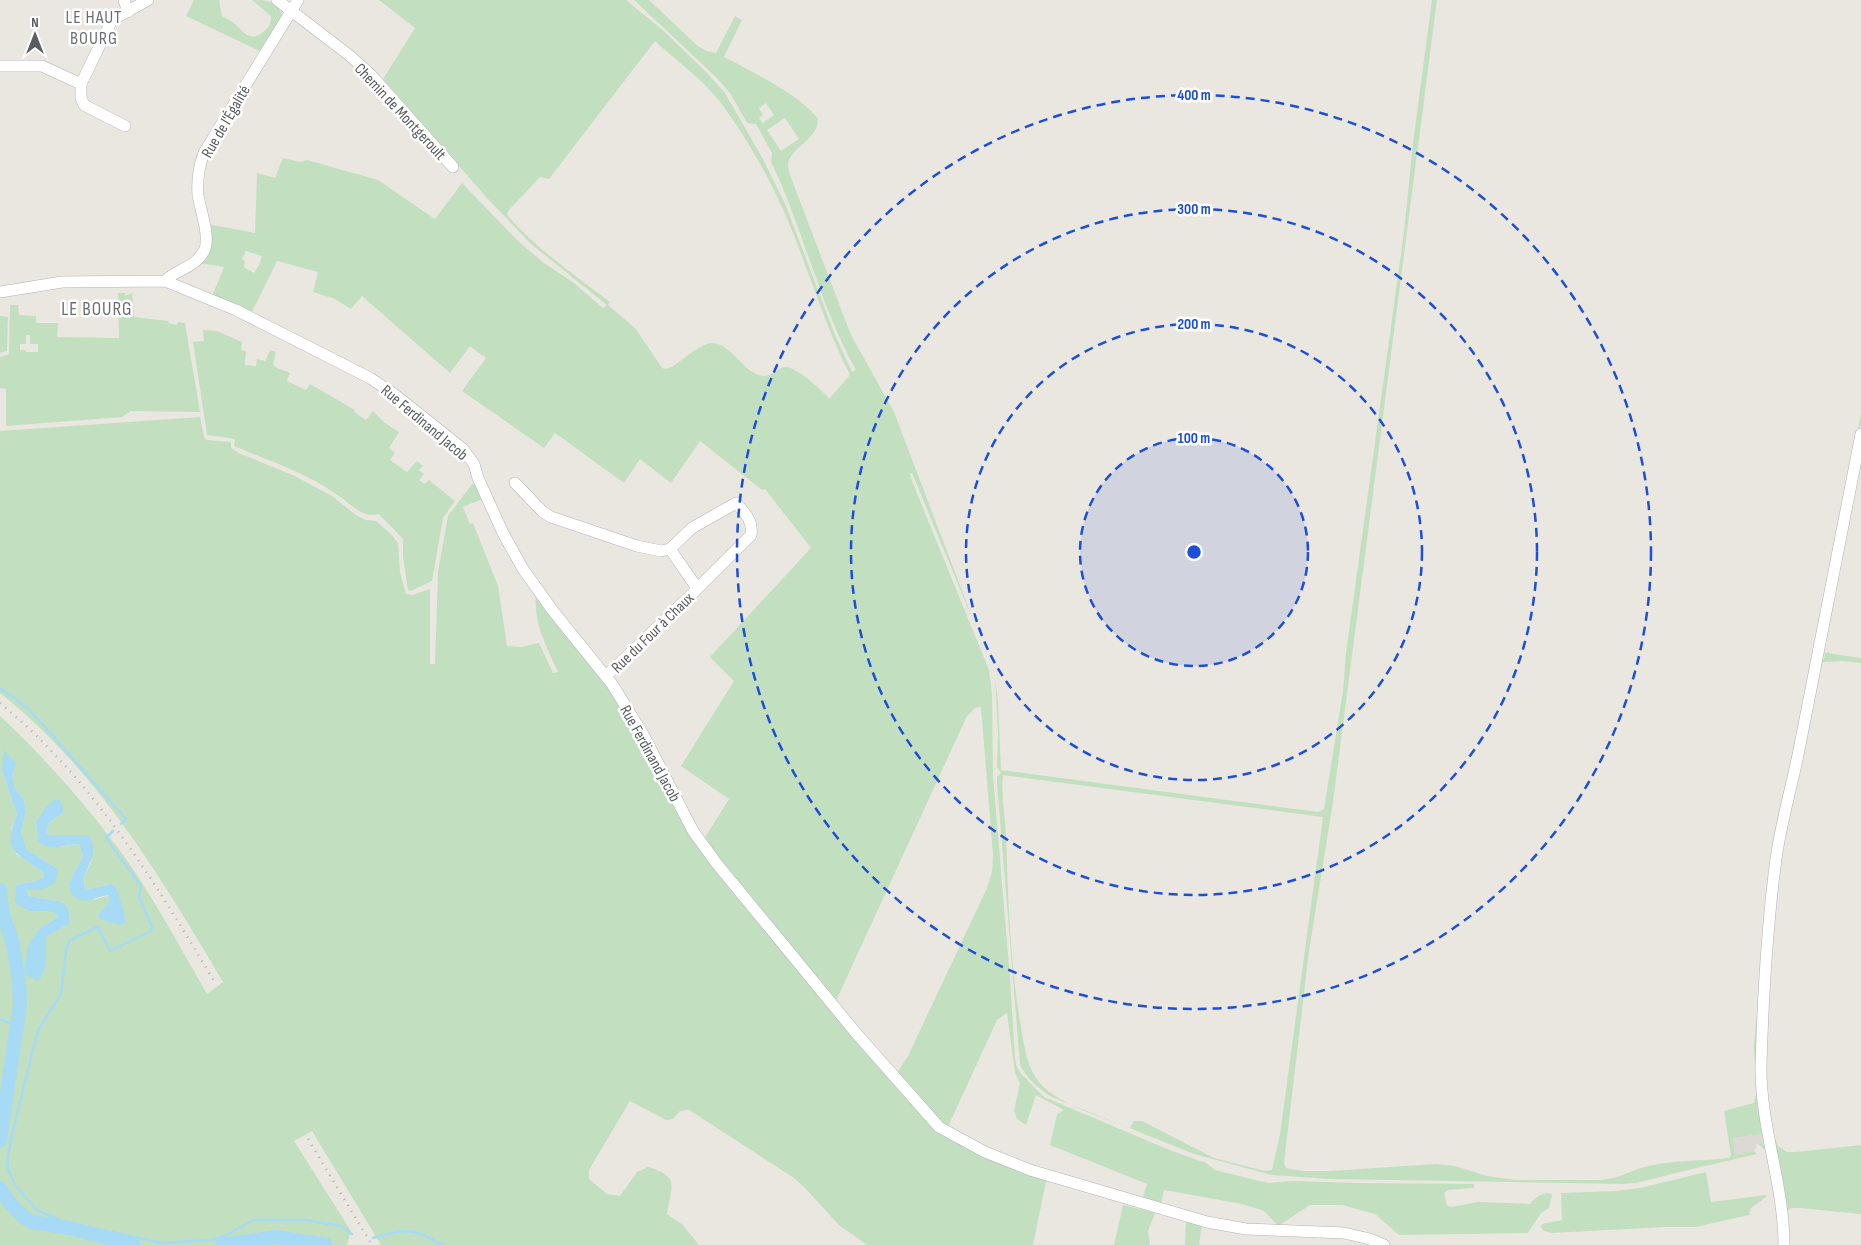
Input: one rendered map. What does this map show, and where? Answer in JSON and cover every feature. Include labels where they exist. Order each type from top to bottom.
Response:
[{"type":"street","points":[[124,0],[128,12]]},
{"type":"street","points":[[126,126],[84,105],[81,98],[81,84],[112,20],[148,0]]},
{"type":"street","name":"Chemin de Montgeroult","points":[[277,0],[349,55],[376,80],[453,167]]},
{"type":"street","points":[[292,11],[298,0]]},
{"type":"street","name":"Rue de l'Égalité","points":[[165,282],[195,262],[204,251],[206,240],[198,186],[204,153],[292,11]]},
{"type":"street","points":[[0,66],[42,66],[81,84]]},
{"type":"street","name":"Rue Ferdinand Jacob","points":[[0,292],[62,282],[165,282],[236,310],[370,378],[394,394],[463,449],[474,464],[478,478],[503,533],[523,569],[553,611],[606,676],[644,736],[693,831],[717,864],[856,1033],[939,1127],[985,1152],[1030,1170],[1206,1222],[1246,1229],[1344,1233],[1370,1239],[1384,1245]]},
{"type":"street","points":[[1784,1245],[1784,1225],[1768,1137],[1761,1068],[1771,909],[1776,858],[1799,751],[1861,434]]},
{"type":"street","points":[[515,483],[543,512],[551,517],[637,546],[661,551],[670,549]]},
{"type":"street","name":"Rue du Four à Chaux","points":[[606,676],[698,588],[751,534],[750,519],[736,503],[692,528],[670,549],[698,588]]},
{"type":"shaded area","points":[[1763,1134],[1764,1144],[1758,1144],[1754,1151],[1735,1155],[1733,1138]]},
{"type":"green space","points":[[194,0],[219,0],[222,16],[233,22],[251,37],[258,36],[266,29],[270,24],[271,16],[252,0],[263,0],[276,5],[283,18],[262,52],[186,16]]},
{"type":"green space","points":[[379,0],[626,0],[665,32],[725,93],[764,161],[786,206],[835,335],[852,372],[856,370],[832,319],[783,188],[771,162],[772,153],[756,124],[747,123],[730,93],[716,77],[634,0],[649,0],[699,47],[716,53],[735,16],[742,20],[724,57],[761,76],[788,93],[800,101],[818,119],[817,126],[811,136],[796,150],[789,160],[790,175],[851,335],[894,412],[977,630],[912,473],[910,474],[912,481],[989,670],[992,693],[993,776],[1015,1057],[1016,1065],[1021,1074],[1044,1097],[1172,1151],[1206,1163],[1215,1170],[1268,1183],[1291,1181],[1474,1184],[1474,1188],[1448,1190],[1444,1193],[1447,1205],[1451,1207],[1478,1202],[1530,1204],[1538,1196],[1550,1193],[1552,1195],[1549,1208],[1541,1213],[1528,1233],[1399,1235],[1375,1214],[1342,1205],[1310,1205],[1278,1226],[1264,1211],[1242,1204],[1164,1190],[1161,1204],[1143,1197],[1147,1184],[1050,1145],[1057,1114],[1064,1110],[1036,1095],[1026,1125],[1017,1119],[1014,1111],[1020,1083],[1015,1073],[1007,1013],[997,1020],[947,1129],[1046,1181],[1033,1245],[867,1245],[839,1225],[794,1178],[689,1110],[680,1111],[673,1119],[666,1120],[630,1101],[589,1170],[589,1179],[607,1194],[620,1196],[637,1172],[648,1167],[665,1175],[670,1179],[671,1184],[667,1214],[683,1225],[699,1245],[381,1245],[312,1131],[294,1141],[351,1231],[347,1245],[0,1245],[0,716],[60,777],[115,844],[152,898],[207,994],[223,982],[176,903],[125,827],[67,756],[35,723],[0,693],[0,431],[200,417],[204,437],[207,440],[231,442],[231,448],[239,453],[295,476],[332,496],[365,520],[376,521],[391,534],[398,543],[400,572],[406,594],[413,595],[430,589],[430,664],[435,664],[438,572],[448,516],[472,484],[476,485],[482,499],[463,507],[470,524],[473,523],[498,586],[507,646],[521,647],[539,643],[553,673],[558,672],[538,624],[536,593],[609,684],[704,839],[729,799],[681,766],[734,681],[710,657],[811,548],[765,489],[762,490],[700,441],[671,483],[640,459],[624,483],[555,433],[544,448],[462,391],[486,358],[470,346],[450,373],[362,296],[351,309],[335,299],[313,292],[318,272],[277,261],[252,312],[212,296],[224,267],[199,263],[208,224],[255,233],[257,173],[275,178],[283,158],[300,162],[307,160],[378,180],[435,219],[462,183],[519,242],[544,263],[574,283],[603,308],[607,305],[531,244],[487,198],[383,79],[415,28]],"holes":[[[655,41],[719,100],[755,154],[786,217],[827,323],[850,375],[829,399],[809,380],[791,368],[782,368],[767,376],[757,375],[728,349],[711,343],[696,349],[672,367],[662,368],[636,329],[608,305],[610,302],[544,251],[508,216],[507,213],[510,209],[540,177],[549,179]],[[766,103],[774,115],[763,123],[759,118],[763,115],[759,108]],[[785,118],[799,139],[781,151],[767,130]],[[246,251],[262,256],[254,273],[244,267],[245,261],[242,259]],[[981,707],[993,855],[992,872],[987,888],[908,1056],[897,1073],[835,1003],[967,716],[975,708]],[[16,764],[12,776],[15,788],[24,800],[26,812],[21,832],[27,850],[58,869],[44,889],[27,889],[29,896],[63,902],[69,924],[46,937],[46,958],[25,974],[32,940],[41,929],[58,917],[53,912],[30,911],[16,885],[36,881],[44,877],[44,873],[16,854],[11,829],[17,815],[2,770]],[[63,813],[50,822],[46,832],[49,835],[80,835],[92,860],[85,877],[85,888],[90,889],[111,884],[120,925],[98,915],[108,904],[110,895],[93,900],[69,883],[83,856],[79,844],[58,847],[43,844],[38,841],[36,823],[43,814]]]},
{"type":"green space","points":[[1432,0],[1437,0],[1333,802],[1309,951],[1284,1163],[1286,1168],[1303,1171],[1436,1164],[1455,1166],[1487,1176],[1515,1180],[1601,1180],[1658,1164],[1729,1158],[1731,1156],[1724,1111],[1754,1103],[1756,1094],[1754,1045],[1770,874],[1861,414],[1861,422],[1773,870],[1763,969],[1759,1043],[1760,1088],[1768,1150],[1765,1150],[1758,1144],[1764,1144],[1763,1134],[1733,1138],[1735,1155],[1754,1151],[1757,1154],[1636,1183],[1621,1184],[1330,1179],[1272,1175],[1194,1154],[1115,1122],[1130,1128],[1134,1121],[1142,1121],[1214,1158],[1265,1171],[1272,1170],[1280,1134],[1323,817],[1003,775],[1012,952],[1024,1045],[1028,1061],[1039,1082],[1047,1090],[1070,1104],[1052,1097],[1043,1091],[1030,1079],[1020,1065],[997,783],[997,777],[1001,773],[997,767],[998,733],[995,677],[1001,770],[1318,812],[1324,809],[1343,691],[1346,653],[1404,232],[1413,143]]},
{"type":"green space","points":[[118,293],[125,293],[125,296],[132,293],[134,317],[169,321],[168,323],[177,325],[178,322],[185,323],[200,412],[131,411],[122,417],[6,426],[6,389],[0,388],[0,357],[9,354],[10,305],[18,305],[19,315],[36,316],[36,323],[58,323],[57,337],[119,338]],"holes":[[[26,335],[30,335],[30,344],[38,344],[38,352],[20,350],[20,344],[26,344]]]},
{"type":"green space","points":[[0,316],[8,317],[7,351],[0,353]]},
{"type":"green space","points":[[203,330],[217,331],[242,342],[241,350],[246,351],[245,365],[256,366],[257,359],[265,361],[270,350],[276,352],[273,364],[275,367],[290,373],[287,381],[306,390],[310,384],[355,410],[354,412],[366,420],[373,411],[385,423],[399,432],[389,448],[395,453],[390,460],[407,472],[417,461],[423,466],[419,470],[424,474],[419,480],[425,484],[429,480],[455,501],[443,518],[432,581],[411,591],[408,590],[403,557],[403,539],[379,514],[373,515],[362,512],[325,486],[286,467],[234,446],[235,439],[207,435],[193,342],[204,341]]},
{"type":"green space","points":[[1861,443],[1861,453],[1823,649],[1827,653],[1861,658],[1861,663],[1843,661],[1823,662],[1818,675],[1780,854],[1765,1057],[1766,1086],[1774,1137],[1778,1146],[1787,1152],[1796,1152],[1861,1145],[1861,1214],[1791,1208],[1786,1214],[1784,1213],[1778,1167],[1779,1159],[1771,1138],[1764,1085],[1765,1023],[1774,892],[1779,852],[1817,666],[1824,659],[1825,654],[1820,652],[1820,648]]},
{"type":"green space","points":[[1706,1172],[1711,1202],[1766,1195],[1766,1197],[1751,1208],[1749,1215],[1696,1227],[1552,1233],[1544,1231],[1541,1227],[1542,1224],[1562,1220],[1561,1193],[1640,1188]]},
{"type":"green space","points":[[1123,1205],[1155,1213],[1148,1231],[1150,1245],[1114,1245]]},
{"type":"green space","points":[[1186,1221],[1202,1225],[1199,1245],[1185,1245]]},
{"type":"water","points":[[4,750],[16,764],[12,776],[15,788],[24,800],[26,812],[21,832],[27,850],[58,869],[55,883],[44,889],[27,890],[29,896],[63,902],[69,911],[69,924],[46,937],[45,966],[38,981],[24,974],[28,946],[38,930],[58,917],[53,912],[30,911],[17,905],[15,900],[16,885],[36,881],[44,877],[44,873],[19,856],[11,844],[12,827],[17,815],[2,770]]},
{"type":"water","points":[[55,800],[60,800],[63,813],[50,822],[46,832],[49,835],[89,835],[93,851],[85,875],[85,888],[90,889],[111,884],[116,887],[125,916],[125,923],[120,925],[100,919],[98,915],[108,904],[109,895],[86,901],[76,898],[71,894],[69,883],[83,856],[79,844],[48,847],[38,841],[36,822],[46,807]]},
{"type":"waterway","points":[[0,688],[29,709],[126,819],[121,824]]},
{"type":"waterway","points":[[67,948],[69,941],[98,927],[110,951],[151,931],[152,927],[139,897],[141,886],[106,838],[113,831]]},
{"type":"waterway","points":[[0,890],[2,911],[13,944],[19,982],[20,1004],[0,1141]]},
{"type":"waterway","points":[[66,951],[61,994],[38,1030],[11,1139],[7,1166],[15,1185],[37,1210],[66,1223]]},
{"type":"waterway","points":[[0,1019],[17,1026]]},
{"type":"waterway","points":[[0,1188],[9,1202],[22,1216],[32,1222],[69,1228],[134,1245]]},
{"type":"waterway","points":[[70,1223],[162,1243],[210,1240],[225,1236],[253,1220],[305,1220],[341,1226],[352,1234]]},
{"type":"waterway","points":[[373,1238],[406,1231],[421,1234],[444,1245]]},
{"type":"waterway","points":[[222,1245],[276,1237],[326,1245]]},
{"type":"railway","points":[[0,703],[64,765],[119,833],[168,905],[214,981]]},
{"type":"railway","points":[[308,1139],[372,1245]]},
{"type":"district","name":"LE HAUT BOURG","points":[[94,27]]},
{"type":"district","name":"LE BOURG","points":[[97,308]]}]
